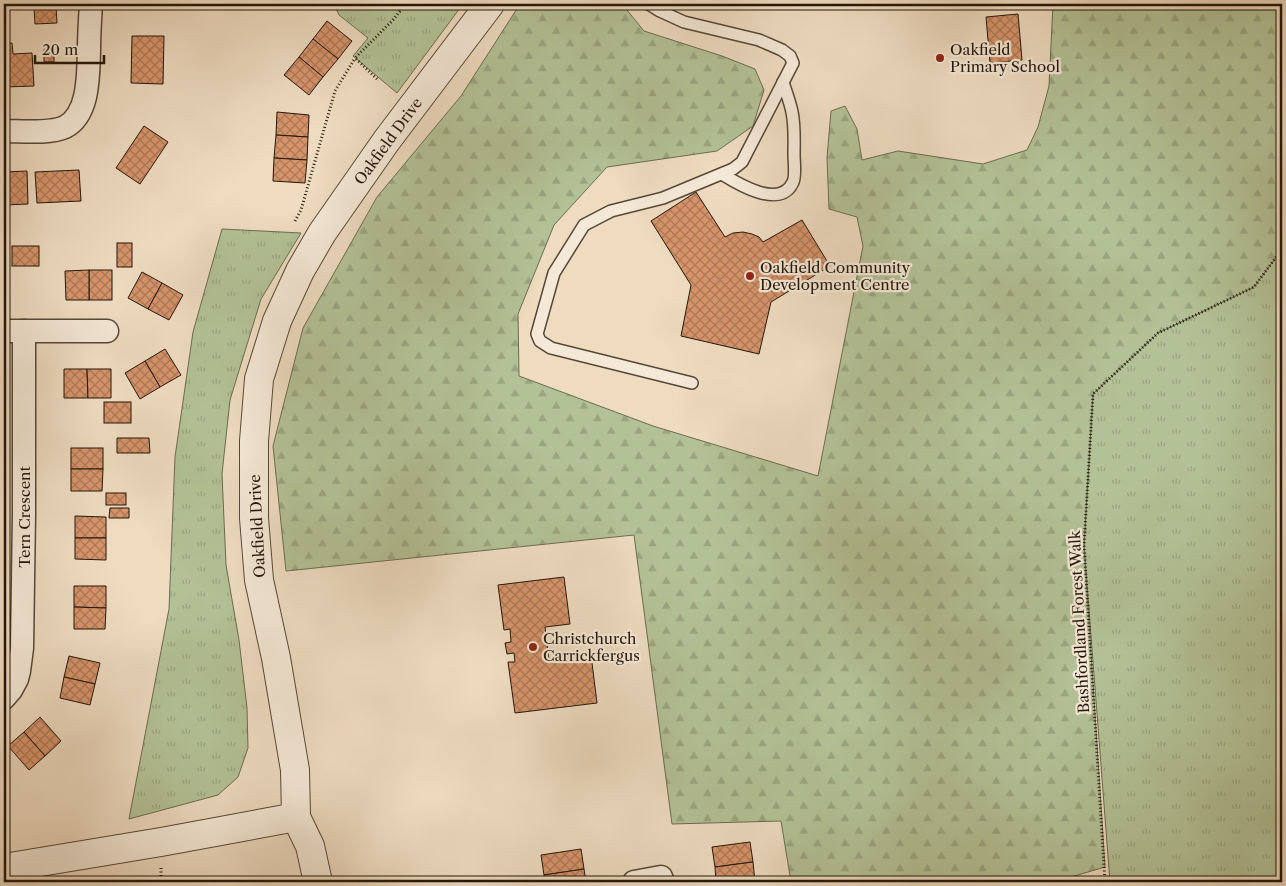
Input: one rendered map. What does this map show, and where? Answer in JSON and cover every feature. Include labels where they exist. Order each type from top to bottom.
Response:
[{"type":"street","points":[[4,131],[59,129],[67,126],[76,118],[86,89],[90,4]]},
{"type":"street","name":"Oakfield Drive","points":[[296,817],[295,770],[276,658],[259,580],[254,518],[254,441],[259,379],[277,321],[300,272],[322,233],[387,140],[490,4]]},
{"type":"street","points":[[14,331],[107,332]]},
{"type":"street","name":"Tern Crescent","points":[[4,698],[17,679],[22,648],[14,514],[14,331]]},
{"type":"street","points":[[4,868],[296,817],[310,846],[318,882]]},
{"type":"street","points":[[634,882],[662,877],[663,882]]},
{"type":"lane","points":[[649,4],[684,22],[759,40],[782,50],[790,56],[793,63],[742,162],[733,169],[663,198],[610,211],[584,225],[554,273],[537,334],[540,341],[551,348],[692,383]]},
{"type":"lane","points":[[722,174],[740,186],[762,194],[777,195],[787,190],[794,181],[792,112],[783,82]]},
{"type":"path","points":[[295,221],[301,210],[335,91],[355,58],[406,4]]},
{"type":"path","points":[[355,58],[377,79]]},
{"type":"path","name":"Bashfordland Forest Walk","points":[[1106,882],[1084,545],[1093,394],[1158,334],[1254,287],[1282,249]]},
{"type":"green space","points":[[334,4],[463,4],[397,93],[353,56],[368,38],[339,15]]},
{"type":"green space","points":[[520,4],[622,4],[644,31],[722,56],[755,69],[764,90],[753,126],[717,151],[607,167],[554,225],[518,314],[519,376],[653,426],[818,476],[863,246],[857,217],[829,209],[827,158],[831,111],[845,106],[857,129],[862,160],[898,151],[983,164],[1027,150],[1038,127],[1049,86],[1053,4],[1282,4],[1282,249],[1254,287],[1158,333],[1093,394],[1084,545],[1105,867],[1054,882],[791,882],[781,821],[672,824],[634,535],[286,571],[273,446],[303,328],[377,197],[461,96]]},
{"type":"green space","points":[[222,229],[301,233],[261,299],[230,400],[222,474],[226,565],[239,640],[247,708],[248,748],[238,777],[218,795],[129,819],[169,609],[175,457],[193,332]]},
{"type":"green space","points":[[1282,249],[1282,882],[1110,882],[1084,545],[1093,394],[1158,333],[1254,287]]},
{"type":"building","points":[[133,4],[165,4],[165,9],[133,8]]},
{"type":"building","points":[[56,7],[57,23],[35,24],[34,8]]},
{"type":"building","points":[[1018,14],[1022,60],[990,63],[986,17]]},
{"type":"building","points":[[327,21],[352,41],[338,59],[313,39]]},
{"type":"building","points":[[132,36],[164,36],[163,84],[131,83]]},
{"type":"building","points":[[313,39],[338,59],[323,77],[299,57]]},
{"type":"building","points":[[12,43],[13,54],[32,53],[34,86],[4,87],[4,44]]},
{"type":"building","points":[[54,48],[54,62],[44,62],[44,49]]},
{"type":"building","points":[[299,57],[323,77],[309,95],[284,75]]},
{"type":"building","points":[[277,112],[309,115],[308,137],[276,135]]},
{"type":"building","points":[[144,126],[168,142],[140,184],[116,168]]},
{"type":"building","points":[[276,135],[308,137],[307,160],[274,158]]},
{"type":"building","points":[[274,158],[307,160],[305,183],[273,181]]},
{"type":"building","points":[[79,170],[81,201],[37,203],[35,172]]},
{"type":"building","points":[[27,171],[28,204],[4,205],[4,172]]},
{"type":"building","name":"Oakfield Community Development Centre","points":[[696,192],[725,237],[733,233],[743,232],[759,237],[763,242],[802,220],[830,266],[771,302],[759,354],[681,336],[691,285],[651,221]]},
{"type":"building","points":[[117,243],[132,243],[132,267],[117,267]]},
{"type":"building","points":[[12,246],[39,246],[39,266],[12,266]]},
{"type":"building","points":[[89,270],[112,270],[112,300],[89,300]]},
{"type":"building","points":[[89,270],[89,300],[66,300],[65,271]]},
{"type":"building","points":[[142,272],[162,283],[148,309],[128,298]]},
{"type":"building","points":[[162,283],[183,295],[169,320],[148,309]]},
{"type":"building","points":[[165,349],[181,375],[160,387],[145,361]]},
{"type":"building","points":[[145,361],[160,387],[140,399],[125,373]]},
{"type":"building","points":[[64,369],[87,369],[88,398],[64,398]]},
{"type":"building","points":[[87,369],[111,369],[111,398],[88,398]]},
{"type":"building","points":[[104,402],[131,402],[131,423],[104,423]]},
{"type":"building","points":[[117,438],[149,438],[150,453],[117,453]]},
{"type":"building","points":[[71,448],[103,448],[103,469],[71,469]]},
{"type":"building","points":[[71,469],[103,469],[102,491],[71,491]]},
{"type":"building","points":[[106,493],[126,493],[126,505],[106,505]]},
{"type":"building","points":[[110,508],[129,508],[129,518],[109,518]]},
{"type":"building","points":[[75,516],[106,517],[106,538],[75,538]]},
{"type":"building","points":[[75,538],[106,538],[106,560],[75,559]]},
{"type":"building","points":[[564,577],[570,624],[545,627],[549,660],[591,655],[597,703],[515,713],[508,662],[515,662],[514,653],[507,654],[505,643],[511,642],[510,629],[504,630],[498,585]]},
{"type":"building","points":[[74,586],[106,586],[106,608],[74,607]]},
{"type":"building","points":[[74,607],[106,608],[105,629],[74,629]]},
{"type":"building","points":[[69,656],[100,663],[95,684],[64,677]]},
{"type":"building","points":[[64,677],[95,684],[90,705],[60,698]]},
{"type":"building","points":[[40,717],[61,741],[45,756],[24,732]]},
{"type":"building","points":[[24,732],[45,756],[29,770],[8,746]]},
{"type":"building","points":[[750,842],[753,862],[715,867],[712,847]]},
{"type":"building","points":[[581,849],[584,869],[544,875],[541,855]]},
{"type":"building","points":[[753,862],[755,882],[716,882],[715,867]]},
{"type":"building","points":[[584,869],[586,882],[545,882],[544,875]]},
{"type":"place","name":"Oakfield Primary School","points":[[940,58]]},
{"type":"place","name":"Oakfield Community Development Centre","points":[[750,276]]},
{"type":"place","name":"Christchurch Carrickfergus","points":[[533,647]]}]
